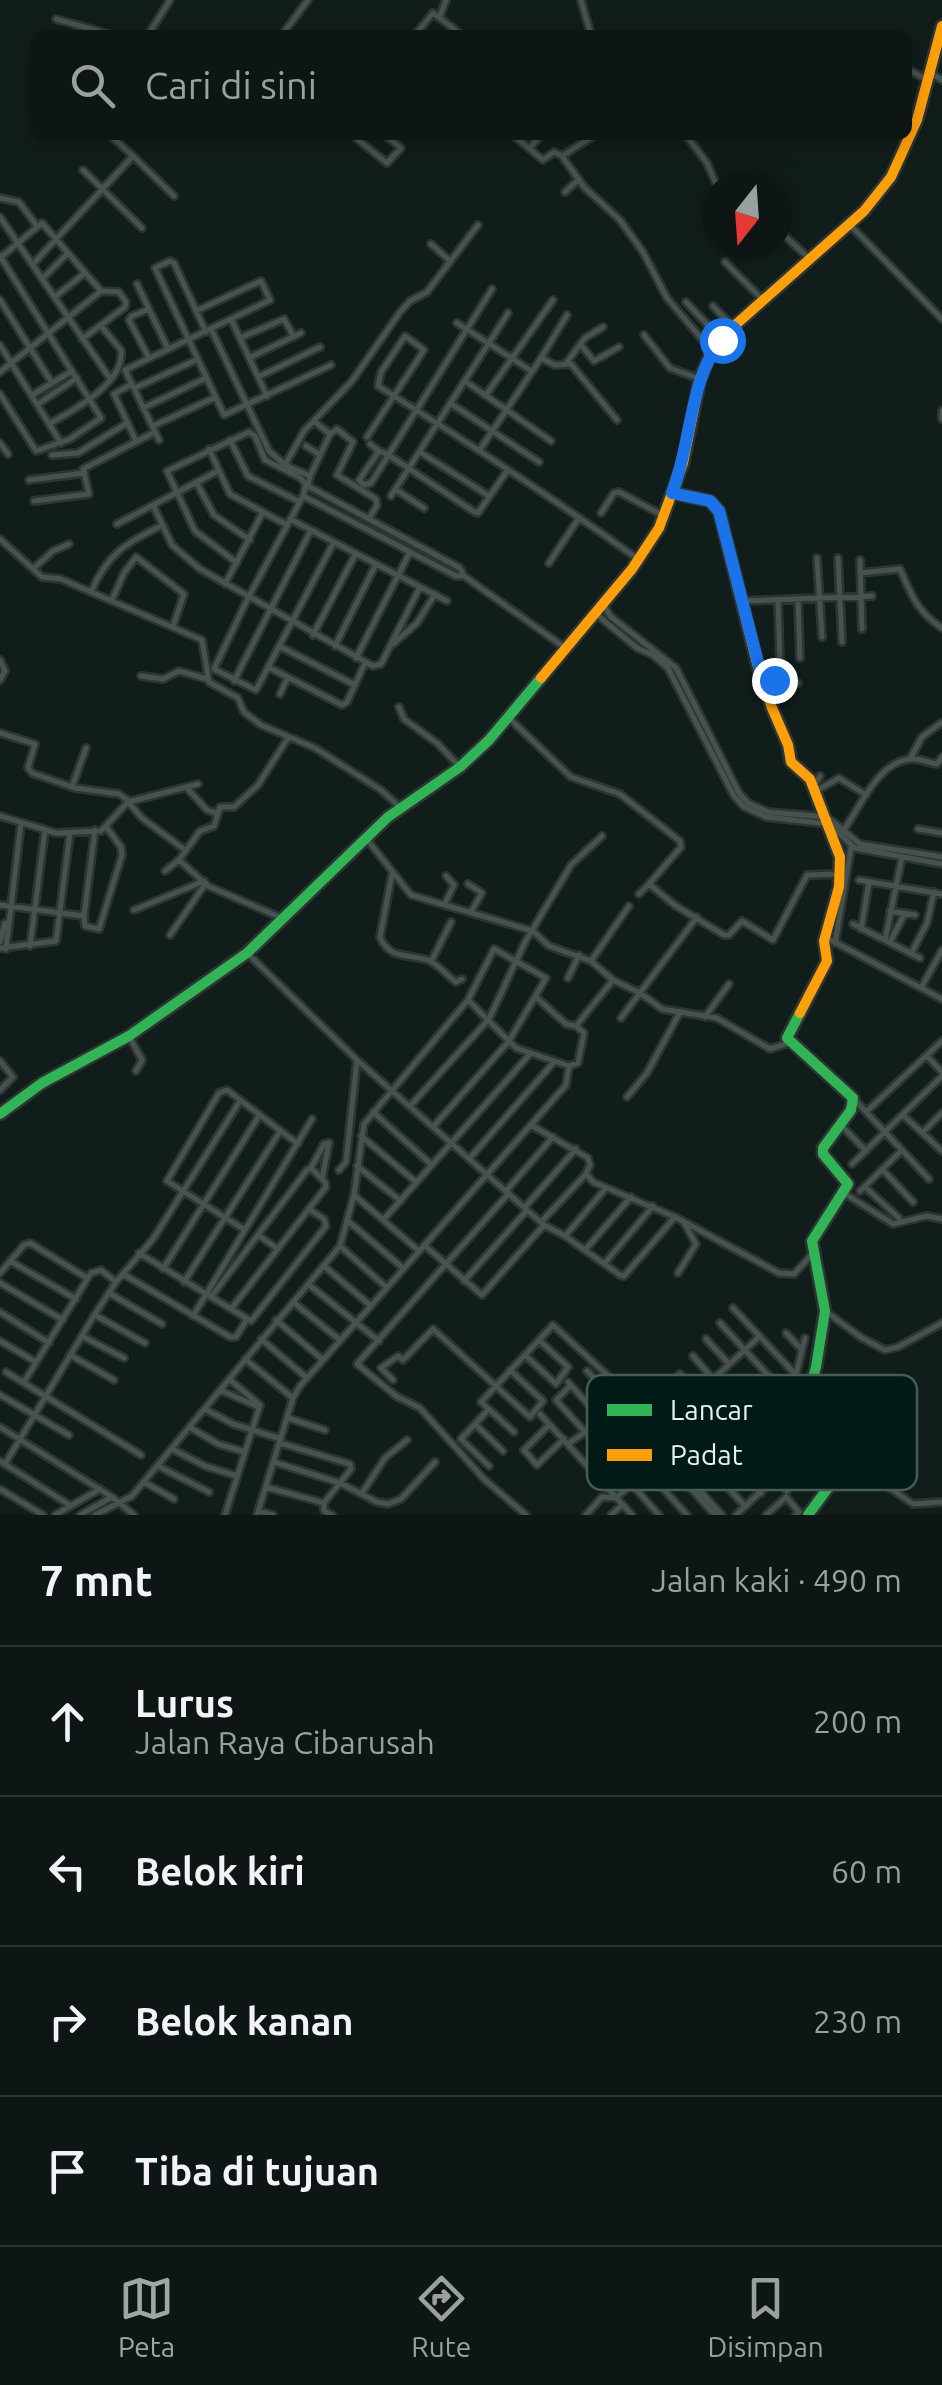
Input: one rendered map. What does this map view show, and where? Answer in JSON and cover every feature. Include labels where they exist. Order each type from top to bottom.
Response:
[{"type":"main road","points":[[912,134],[942,28]]},
{"type":"main road","points":[[0,1114],[42,1083],[129,1036],[247,953],[400,808],[460,767],[489,740],[638,559],[664,516],[686,450],[700,378],[712,352],[733,327],[849,224],[891,178],[910,140]]},
{"type":"main road","points":[[672,493],[717,506],[762,678],[791,762],[805,774],[814,790],[840,857],[841,874],[826,961],[787,1038],[853,1098],[851,1110],[822,1151],[848,1184],[813,1240],[825,1311],[814,1375]]},
{"type":"main road","points":[[808,1515],[828,1490]]},
{"type":"street","points":[[151,30],[170,0]]},
{"type":"street","points":[[286,30],[308,0]]},
{"type":"street","points":[[420,30],[446,0]]},
{"type":"street","points":[[581,0],[589,30]]},
{"type":"street","points":[[436,15],[456,30]]},
{"type":"street","points":[[56,19],[94,30]]},
{"type":"street","points":[[448,30],[452,26]]},
{"type":"street","points":[[912,70],[942,80]]},
{"type":"street","points":[[114,140],[174,196]]},
{"type":"street","points":[[361,140],[387,163],[401,148],[391,140]]},
{"type":"street","points":[[520,140],[543,160],[554,152],[562,156],[578,180],[620,220],[667,298],[712,352]]},
{"type":"street","points":[[530,148],[537,140]]},
{"type":"street","points":[[562,156],[587,140]]},
{"type":"street","points":[[690,140],[710,170]]},
{"type":"street","points":[[34,262],[132,156]]},
{"type":"street","points":[[82,170],[142,228]]},
{"type":"street","points":[[565,192],[578,180]]},
{"type":"street","points":[[0,198],[19,202],[37,226]]},
{"type":"street","points":[[0,217],[110,377]]},
{"type":"street","points":[[0,395],[33,449],[41,451],[100,419],[0,257],[44,223],[101,291]]},
{"type":"street","points":[[285,465],[314,421],[358,373],[406,304],[427,292],[478,224]]},
{"type":"street","points":[[849,224],[942,320]]},
{"type":"street","points":[[792,243],[811,260]]},
{"type":"street","points":[[431,244],[449,260]]},
{"type":"street","points":[[44,278],[68,253]]},
{"type":"street","points":[[725,262],[764,300]]},
{"type":"street","points":[[310,476],[285,465],[270,451],[247,406],[209,330],[196,311],[174,263],[154,268],[224,415],[247,406],[331,365]]},
{"type":"street","points":[[56,297],[84,272]]},
{"type":"street","points":[[159,440],[125,370],[270,300],[261,280],[196,311]]},
{"type":"street","points":[[138,284],[168,349]]},
{"type":"street","points":[[383,453],[370,483],[364,485],[359,478],[415,410],[492,289]]},
{"type":"street","points":[[0,372],[101,291],[117,291],[126,304],[82,339]]},
{"type":"street","points":[[0,300],[52,383]]},
{"type":"street","points":[[486,395],[553,300]]},
{"type":"street","points":[[686,302],[722,340]]},
{"type":"street","points":[[713,306],[733,327]]},
{"type":"street","points":[[149,358],[130,320],[150,309]]},
{"type":"street","points":[[390,496],[508,313]]},
{"type":"street","points":[[479,451],[567,315]]},
{"type":"street","points":[[231,318],[267,396]]},
{"type":"street","points":[[240,338],[284,318],[294,337]]},
{"type":"street","points":[[457,323],[531,371]]},
{"type":"street","points":[[49,424],[91,400],[110,377],[122,353],[101,326]]},
{"type":"street","points":[[542,358],[559,366],[567,362],[580,344],[603,327]]},
{"type":"street","points":[[249,358],[301,334]]},
{"type":"street","points":[[508,472],[476,513],[368,440],[394,396],[424,350],[404,336],[376,382],[394,396],[436,425],[479,451],[638,559]]},
{"type":"street","points":[[644,336],[670,368],[700,378]]},
{"type":"street","points":[[580,344],[594,362],[618,346]]},
{"type":"street","points":[[0,345],[61,443]]},
{"type":"street","points":[[258,377],[320,347]]},
{"type":"street","points":[[136,442],[114,394],[196,360]]},
{"type":"street","points":[[567,362],[617,420]]},
{"type":"street","points":[[32,395],[72,370]]},
{"type":"street","points":[[38,404],[77,378]]},
{"type":"street","points":[[143,408],[205,379]]},
{"type":"street","points":[[464,381],[551,441]]},
{"type":"street","points":[[34,501],[88,494],[83,469],[214,398]]},
{"type":"street","points":[[450,404],[538,462]]},
{"type":"street","points":[[942,412],[942,420]]},
{"type":"street","points":[[314,421],[330,434]]},
{"type":"street","points":[[52,456],[78,453],[127,423]]},
{"type":"street","points":[[334,542],[255,691],[214,668],[330,434],[338,430],[353,442],[337,476],[376,498],[369,519]]},
{"type":"street","points":[[237,563],[198,535],[168,470],[252,433],[265,460],[460,568],[464,576],[564,647]]},
{"type":"street","points":[[230,440],[246,475],[456,576],[464,576]]},
{"type":"street","points":[[0,443],[8,454]]},
{"type":"street","points":[[306,446],[320,455]]},
{"type":"street","points":[[209,450],[230,494],[263,512],[311,530],[448,601]]},
{"type":"street","points":[[420,452],[488,496]]},
{"type":"street","points":[[117,524],[218,472]]},
{"type":"street","points":[[30,480],[84,473]]},
{"type":"street","points":[[196,482],[214,515],[250,540]]},
{"type":"street","points":[[396,488],[424,508]]},
{"type":"street","points":[[601,514],[616,492],[664,516]]},
{"type":"street","points":[[154,507],[176,549],[225,585],[366,663],[379,666],[420,588]]},
{"type":"street","points":[[225,585],[263,512]]},
{"type":"street","points":[[548,564],[578,518]]},
{"type":"street","points":[[91,592],[104,567],[123,546],[163,525]]},
{"type":"street","points":[[234,681],[311,530]]},
{"type":"street","points":[[0,538],[46,578],[61,579],[203,642],[207,680]]},
{"type":"street","points":[[34,568],[53,551],[69,544]]},
{"type":"street","points":[[123,546],[184,594],[173,626]]},
{"type":"street","points":[[356,658],[410,552]]},
{"type":"street","points":[[313,635],[356,553]]},
{"type":"street","points":[[112,600],[124,572],[136,557]]},
{"type":"street","points":[[817,558],[822,637]]},
{"type":"street","points":[[838,558],[842,642]]},
{"type":"street","points":[[860,560],[862,629]]},
{"type":"street","points":[[335,646],[376,564]]},
{"type":"street","points":[[860,573],[900,568],[909,594],[926,618],[942,628]]},
{"type":"street","points":[[390,645],[416,623],[435,594]]},
{"type":"street","points":[[742,600],[872,596]]},
{"type":"street","points":[[778,599],[780,662]]},
{"type":"street","points":[[798,599],[800,658]]},
{"type":"street","points":[[598,608],[618,628]]},
{"type":"street","points":[[598,608],[668,668],[734,796],[744,807],[775,819],[828,820],[860,844],[942,860]]},
{"type":"street","points":[[279,646],[355,685]]},
{"type":"street","points":[[0,660],[5,671],[0,680]]},
{"type":"street","points":[[268,668],[339,704],[347,702],[366,663]]},
{"type":"street","points":[[140,676],[162,680],[177,671],[207,680],[238,698],[244,712],[261,725],[315,748],[381,790],[400,808]]},
{"type":"street","points":[[280,694],[288,678]]},
{"type":"street","points":[[762,678],[798,683]]},
{"type":"street","points":[[399,708],[404,719],[437,743],[460,767]]},
{"type":"street","points":[[508,717],[566,774],[620,794],[680,841],[681,847],[640,894]]},
{"type":"street","points":[[910,760],[922,736],[942,723]]},
{"type":"street","points":[[0,734],[35,744],[30,771],[72,787],[110,792],[129,802],[142,818],[185,850]]},
{"type":"street","points":[[165,870],[180,859],[200,832],[214,826],[220,806],[234,807],[258,785],[288,738]]},
{"type":"street","points":[[72,787],[86,748]]},
{"type":"street","points":[[843,830],[881,774],[910,760],[937,764],[942,758]]},
{"type":"street","points":[[814,790],[820,776]]},
{"type":"street","points":[[814,790],[839,778],[866,795]]},
{"type":"street","points":[[107,828],[112,816],[129,802],[198,784]]},
{"type":"street","points":[[186,787],[206,810],[216,813]]},
{"type":"street","points":[[0,816],[45,830],[107,828]]},
{"type":"street","points":[[828,820],[852,847],[942,860]]},
{"type":"street","points":[[21,822],[2,946],[56,942],[70,832]]},
{"type":"street","points":[[95,830],[84,916],[85,926],[101,928],[122,847],[107,828]]},
{"type":"street","points":[[918,829],[942,833]]},
{"type":"street","points":[[30,946],[45,830]]},
{"type":"street","points":[[410,1106],[489,1020],[533,931],[576,858],[602,836]]},
{"type":"street","points":[[366,838],[410,895],[533,931],[549,946],[580,955],[662,1009],[723,1021],[763,1048],[774,1050],[792,1042]]},
{"type":"street","points":[[852,847],[830,940],[942,998]]},
{"type":"street","points":[[887,942],[902,857]]},
{"type":"street","points":[[180,859],[205,882],[284,919]]},
{"type":"street","points":[[390,871],[380,936],[383,944],[405,958],[431,962],[453,981],[462,979]]},
{"type":"street","points":[[649,884],[676,906],[728,936],[742,921],[774,940],[808,875],[841,874]]},
{"type":"street","points":[[445,903],[454,885],[446,876]]},
{"type":"street","points":[[859,880],[938,893],[911,954]]},
{"type":"street","points":[[861,928],[869,881]]},
{"type":"street","points":[[134,910],[205,882]]},
{"type":"street","points":[[170,935],[205,882]]},
{"type":"street","points":[[468,884],[482,892],[471,911]]},
{"type":"street","points":[[0,905],[84,916]]},
{"type":"street","points":[[591,962],[628,906]]},
{"type":"street","points":[[890,911],[915,915]]},
{"type":"street","points":[[887,942],[905,914]]},
{"type":"street","points":[[620,1018],[697,917]]},
{"type":"street","points":[[431,962],[451,922]]},
{"type":"street","points":[[853,924],[920,958]]},
{"type":"street","points":[[80,1515],[115,1499],[125,1501],[144,1482],[340,1246],[354,1195],[364,1124],[468,1000],[494,949],[546,978],[509,1041],[433,1127]]},
{"type":"street","points":[[921,988],[942,950]]},
{"type":"street","points":[[247,953],[450,1144],[543,1224],[622,1277],[675,1217]]},
{"type":"street","points":[[568,978],[580,955]]},
{"type":"street","points":[[576,1026],[613,980]]},
{"type":"street","points":[[705,1017],[730,984]]},
{"type":"street","points":[[468,1000],[519,1050],[569,1066],[578,1063],[584,1032],[566,1024],[536,997]]},
{"type":"street","points":[[628,1097],[647,1072],[680,1012]]},
{"type":"street","points":[[129,1036],[142,1060],[136,1071]]},
{"type":"street","points":[[866,1112],[942,1041]]},
{"type":"street","points":[[384,1219],[530,1054]]},
{"type":"street","points":[[852,1164],[942,1074],[927,1056]]},
{"type":"street","points":[[0,1062],[13,1077],[0,1090]]},
{"type":"street","points":[[338,1170],[346,1162],[360,1062]]},
{"type":"street","points":[[468,1159],[554,1062]]},
{"type":"street","points":[[273,1515],[258,1513],[294,1398],[307,1378],[565,1087],[569,1066]]},
{"type":"street","points":[[246,1230],[168,1183],[168,1178],[219,1094],[227,1090],[298,1144]]},
{"type":"street","points":[[853,1098],[929,1179]]},
{"type":"street","points":[[71,1506],[3,1463],[95,1314],[153,1238],[240,1101]]},
{"type":"street","points":[[373,1112],[432,1165]]},
{"type":"street","points":[[903,1114],[942,1151]]},
{"type":"street","points":[[163,1269],[260,1116]]},
{"type":"street","points":[[923,1132],[940,1118]]},
{"type":"street","points":[[208,1296],[312,1119]]},
{"type":"street","points":[[354,1195],[482,1295],[586,1174],[590,1160],[531,1125]]},
{"type":"street","points":[[843,1127],[866,1151]]},
{"type":"street","points":[[184,1282],[279,1132]]},
{"type":"street","points":[[362,1136],[417,1183]]},
{"type":"street","points":[[526,1515],[484,1479],[420,1408],[396,1396],[358,1365],[552,1138]]},
{"type":"street","points":[[193,1316],[311,1168],[324,1144],[329,1144],[322,1179]]},
{"type":"street","points":[[464,1281],[576,1150]]},
{"type":"street","points":[[899,1218],[863,1189],[902,1150]]},
{"type":"street","points":[[357,1166],[401,1202]]},
{"type":"street","points":[[231,1309],[326,1187],[311,1168]]},
{"type":"street","points":[[882,1170],[913,1202]]},
{"type":"street","points":[[586,1174],[606,1188],[653,1206],[785,1275],[794,1274],[814,1252]]},
{"type":"street","points":[[565,1236],[606,1188]]},
{"type":"street","points":[[844,1193],[893,1224],[927,1216],[942,1219]]},
{"type":"street","points":[[585,1250],[631,1197]]},
{"type":"street","points":[[604,1264],[653,1206]]},
{"type":"street","points":[[139,1253],[252,1320],[326,1226],[324,1219],[308,1209]]},
{"type":"street","points":[[348,1221],[403,1268]]},
{"type":"street","points":[[678,1273],[696,1244],[682,1221]]},
{"type":"street","points":[[258,1235],[278,1249]]},
{"type":"street","points":[[0,1274],[24,1244],[30,1243],[87,1278]]},
{"type":"street","points":[[340,1246],[386,1287]]},
{"type":"street","points":[[10,1261],[76,1299]]},
{"type":"street","points":[[324,1266],[371,1306]]},
{"type":"street","points":[[24,1382],[87,1278],[96,1269],[116,1282]]},
{"type":"street","points":[[123,1274],[233,1338],[246,1319]]},
{"type":"street","points":[[0,1284],[63,1320]]},
{"type":"street","points":[[308,1284],[379,1341]]},
{"type":"street","points":[[109,1293],[162,1324]]},
{"type":"street","points":[[293,1302],[340,1340]]},
{"type":"street","points":[[733,1308],[796,1375]]},
{"type":"street","points":[[825,1311],[886,1350],[942,1323]]},
{"type":"street","points":[[0,1312],[49,1343]]},
{"type":"street","points":[[95,1314],[144,1343]]},
{"type":"street","points":[[276,1320],[322,1359]]},
{"type":"street","points":[[720,1323],[767,1375]]},
{"type":"street","points":[[514,1432],[481,1402],[553,1325],[607,1375]]},
{"type":"street","points":[[393,1380],[381,1368],[398,1356],[403,1360],[433,1329],[530,1417],[543,1401],[510,1370]]},
{"type":"street","points":[[786,1333],[802,1350]]},
{"type":"street","points":[[82,1336],[124,1358]]},
{"type":"street","points":[[717,1375],[760,1336]]},
{"type":"street","points":[[796,1375],[805,1338]]},
{"type":"street","points":[[261,1339],[307,1378]]},
{"type":"street","points":[[706,1339],[729,1364]]},
{"type":"street","points":[[525,1355],[556,1384],[568,1367],[539,1340]]},
{"type":"street","points":[[0,1341],[36,1362]]},
{"type":"street","points":[[70,1355],[114,1380]]},
{"type":"street","points":[[692,1356],[709,1375]]},
{"type":"street","points":[[244,1358],[294,1398]]},
{"type":"street","points":[[586,1371],[590,1375]]},
{"type":"street","points":[[6,1372],[142,1456]]},
{"type":"street","points":[[225,1515],[259,1408],[256,1400],[229,1379]]},
{"type":"street","points":[[587,1404],[570,1384],[556,1400],[587,1434]]},
{"type":"street","points":[[220,1390],[259,1408]]},
{"type":"street","points":[[0,1395],[68,1435]]},
{"type":"street","points":[[489,1409],[460,1440],[489,1466]]},
{"type":"street","points":[[206,1410],[280,1441],[350,1464],[324,1504],[324,1510],[332,1515]]},
{"type":"street","points":[[540,1414],[587,1466]]},
{"type":"street","points":[[288,1418],[325,1430]]},
{"type":"street","points":[[475,1424],[503,1450]]},
{"type":"street","points":[[550,1424],[524,1450],[538,1464],[585,1432]]},
{"type":"street","points":[[0,1427],[100,1489],[134,1515]]},
{"type":"street","points":[[191,1428],[218,1444],[245,1452]]},
{"type":"street","points":[[362,1494],[385,1458],[406,1440]]},
{"type":"street","points":[[172,1449],[205,1466],[238,1476]]},
{"type":"street","points":[[274,1462],[340,1483],[383,1504],[401,1500],[435,1462]]},
{"type":"street","points":[[158,1466],[209,1492]]},
{"type":"street","points":[[144,1482],[174,1499]]},
{"type":"street","points":[[266,1487],[324,1504]]},
{"type":"street","points":[[0,1489],[43,1515]]},
{"type":"street","points":[[55,1515],[100,1489]]},
{"type":"street","points":[[609,1490],[632,1515]]},
{"type":"street","points":[[586,1515],[602,1497],[616,1498],[625,1490]]},
{"type":"street","points":[[636,1490],[659,1515]]},
{"type":"street","points":[[665,1490],[687,1515]]},
{"type":"street","points":[[696,1490],[719,1515]]},
{"type":"street","points":[[698,1490],[719,1515]]},
{"type":"street","points":[[730,1490],[745,1506]]},
{"type":"street","points":[[736,1515],[762,1490]]},
{"type":"street","points":[[892,1490],[913,1504],[942,1502]]},
{"type":"street","points":[[766,1515],[786,1497],[799,1512],[796,1515]]},
{"type":"street","points":[[96,1515],[115,1499]]},
{"type":"street","points":[[611,1515],[622,1504]]},
{"type":"traffic: fast","points":[[0,1114],[42,1083],[129,1036],[247,953],[388,817],[460,767],[489,740],[541,678]]},
{"type":"traffic: fast","points":[[800,1013],[787,1038],[853,1098],[851,1110],[823,1148],[823,1154],[848,1184],[812,1241],[825,1311],[814,1375]]},
{"type":"traffic: fast","points":[[808,1515],[826,1490]]},
{"type":"traffic: slow","points":[[912,131],[942,26]]},
{"type":"traffic: slow","points":[[541,678],[632,569],[659,528],[683,463],[700,379],[712,351],[733,327],[864,211],[891,177],[908,140]]},
{"type":"traffic: slow","points":[[673,493],[710,501],[719,511],[772,708],[791,762],[810,779],[840,857],[839,887],[824,941],[827,961],[800,1013]]},
{"type":"route","points":[[722,340],[700,378],[691,431],[672,493],[717,506],[762,678],[774,680]]}]
